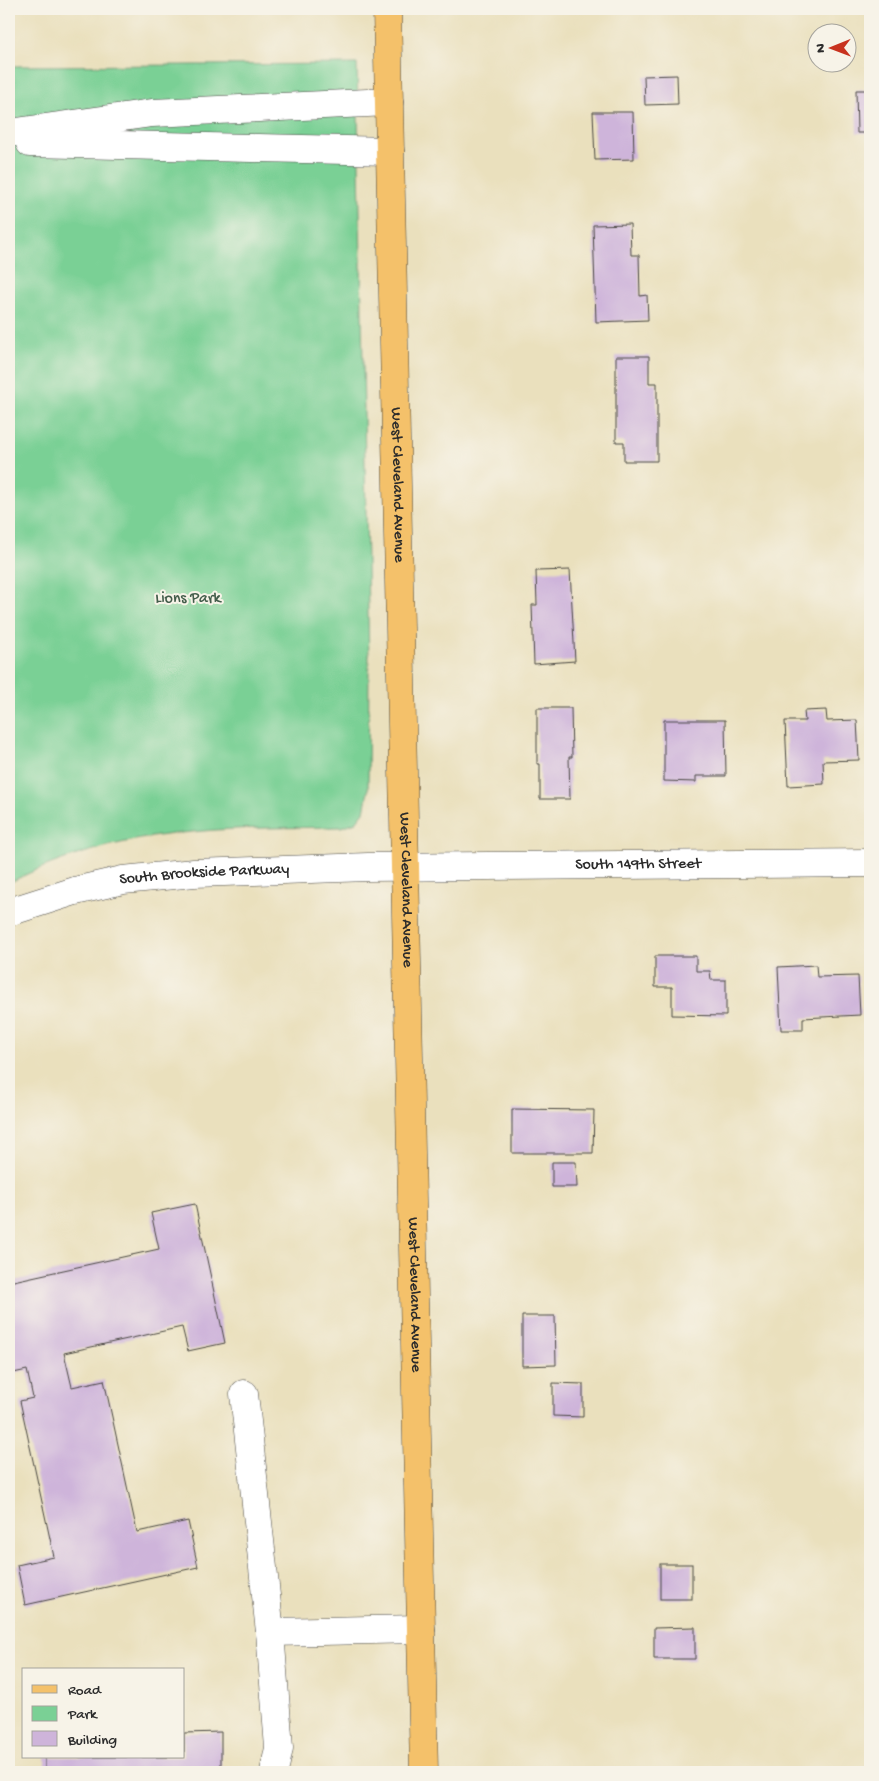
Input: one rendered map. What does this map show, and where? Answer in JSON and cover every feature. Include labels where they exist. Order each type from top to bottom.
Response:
[{"type":"main road","name":"West Cleveland Avenue","points":[[388,9],[424,1772]]},
{"type":"street","points":[[9,133],[152,113],[389,102]]},
{"type":"street","points":[[9,143],[390,151]]},
{"type":"street","name":"South 149th Street","points":[[405,868],[870,863]]},
{"type":"street","name":"South Brookside Parkway","points":[[9,912],[122,880],[176,874],[405,868]]},
{"type":"street","points":[[244,1394],[270,1632],[279,1748],[274,1772]]},
{"type":"street","points":[[270,1632],[421,1629]]},
{"type":"green space","name":"Lions Park","points":[[357,64],[369,662],[368,791],[364,812],[356,822],[341,827],[229,829],[145,838],[74,856],[9,883],[9,66]]},
{"type":"building","points":[[677,75],[678,104],[645,105],[644,76]]},
{"type":"building","points":[[856,90],[870,90],[870,133],[857,133]]},
{"type":"building","points":[[593,112],[633,112],[634,159],[595,160]]},
{"type":"building","points":[[630,224],[631,255],[639,255],[640,296],[647,295],[648,320],[596,322],[593,225]]},
{"type":"building","points":[[616,356],[649,356],[649,383],[657,383],[657,461],[624,461],[624,442],[616,442]]},
{"type":"building","points":[[570,570],[575,661],[534,664],[532,605],[537,605],[536,571]]},
{"type":"building","points":[[537,708],[571,708],[572,757],[569,757],[570,799],[540,799],[540,764],[537,764]]},
{"type":"building","points":[[826,710],[827,721],[857,720],[859,760],[823,761],[824,784],[788,786],[785,721],[805,721],[804,711]]},
{"type":"building","points":[[664,720],[725,720],[726,776],[696,776],[696,782],[664,781]]},
{"type":"building","points":[[655,956],[696,956],[696,971],[710,971],[711,980],[726,980],[726,1016],[672,1015],[672,987],[655,987]]},
{"type":"building","points":[[816,965],[817,977],[858,976],[860,1015],[803,1018],[803,1030],[781,1030],[778,967]]},
{"type":"building","points":[[512,1109],[594,1110],[593,1153],[512,1153]]},
{"type":"building","points":[[552,1162],[576,1162],[577,1187],[552,1187]]},
{"type":"building","points":[[195,1204],[225,1343],[188,1351],[182,1327],[64,1353],[72,1387],[104,1380],[137,1532],[188,1521],[198,1567],[25,1605],[17,1565],[54,1557],[20,1401],[33,1398],[27,1370],[9,1374],[9,1282],[159,1249],[151,1213]]},
{"type":"building","points":[[522,1316],[555,1316],[556,1365],[522,1366]]},
{"type":"building","points":[[553,1383],[583,1384],[583,1417],[553,1416]]},
{"type":"building","points":[[660,1564],[692,1564],[692,1599],[660,1599]]},
{"type":"building","points":[[695,1627],[695,1659],[654,1659],[654,1628]]},
{"type":"building","points":[[221,1732],[221,1772],[45,1772],[45,1758],[185,1758],[185,1733]]},
{"type":"building","points":[[688,1769],[709,1769],[709,1772],[688,1772]]}]
